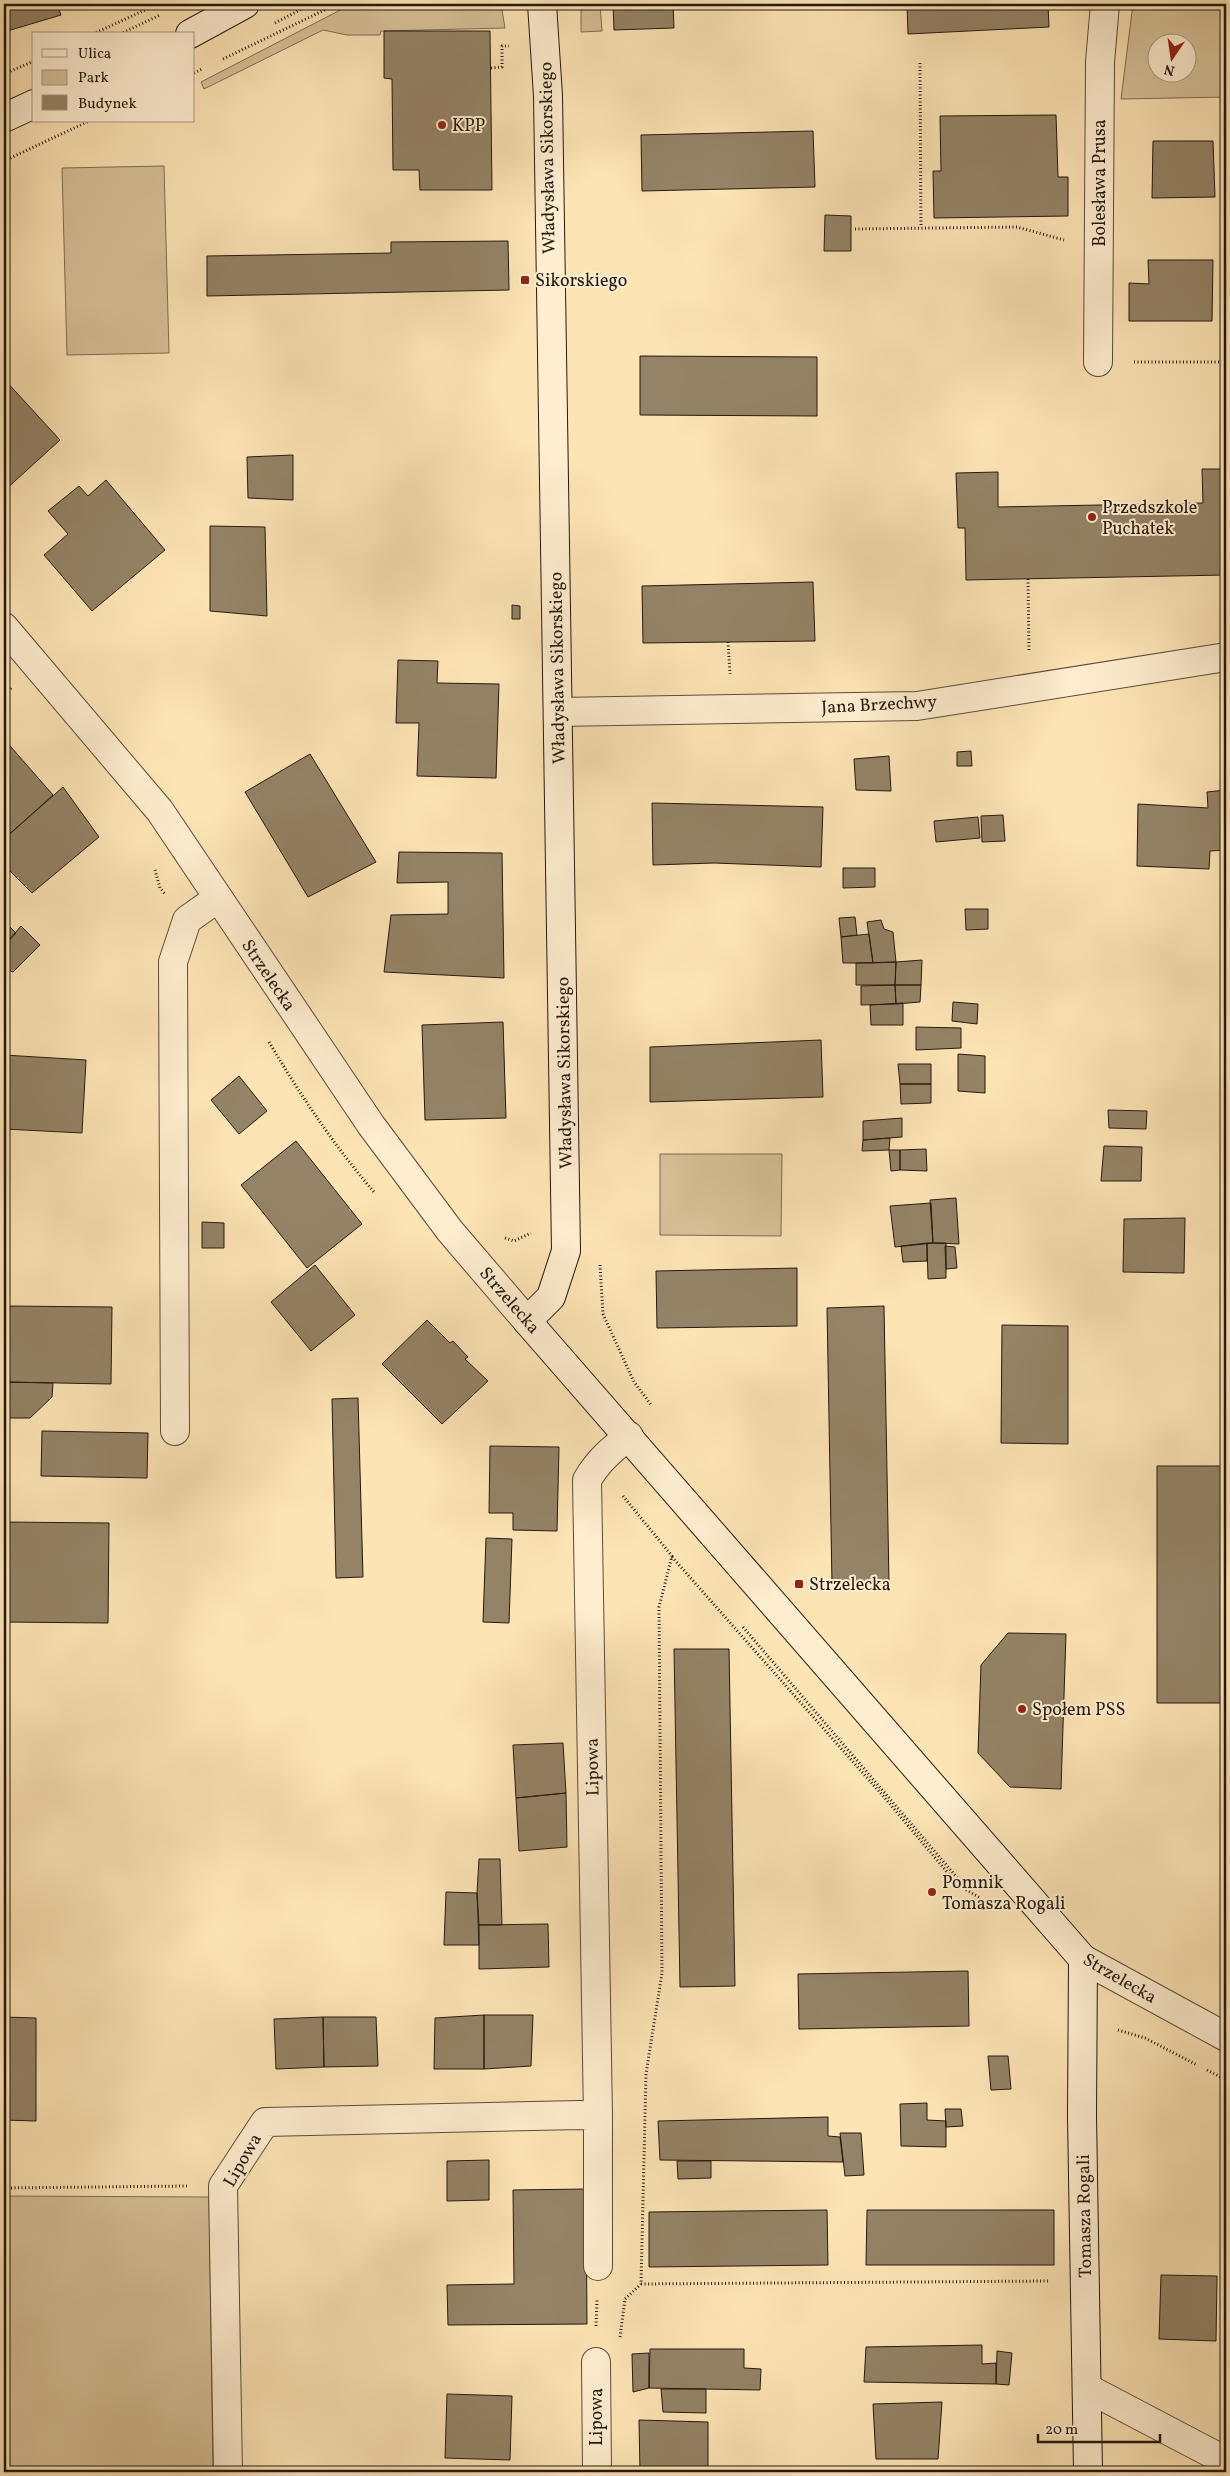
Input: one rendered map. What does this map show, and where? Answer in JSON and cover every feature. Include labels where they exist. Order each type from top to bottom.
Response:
[{"type":"street","points":[[194,32],[245,4]]},
{"type":"street","name":"Władysława Sikorskiego","points":[[527,1320],[551,1297],[566,1251],[548,96],[542,4]]},
{"type":"street","name":"Bolesława Prusa","points":[[1098,362],[1100,62],[1105,4]]},
{"type":"street","points":[[4,118],[32,105]]},
{"type":"street","name":"Strzelecka","points":[[4,627],[160,811],[371,1125],[450,1231],[527,1320],[1083,1959],[1226,2038]]},
{"type":"street","name":"Jana Brzechwy","points":[[558,712],[917,706],[1226,657]]},
{"type":"street","points":[[175,1431],[174,962],[187,920],[218,898]]},
{"type":"street","name":"Lipowa","points":[[598,2266],[598,2116],[587,1480],[597,1463],[628,1436]]},
{"type":"street","name":"Tomasza Rogali","points":[[1083,1959],[1082,2116],[1088,2472]]},
{"type":"street","name":"Lipowa","points":[[228,2472],[223,2186],[265,2122],[598,2116]]},
{"type":"street","name":"Lipowa","points":[[596,2362],[597,2472]]},
{"type":"street","points":[[1087,2388],[1226,2461]]},
{"type":"path","points":[[97,32],[158,4]]},
{"type":"path","points":[[220,61],[338,4]]},
{"type":"path","points":[[124,32],[161,15]]},
{"type":"path","points":[[491,68],[502,67],[502,52]]},
{"type":"path","points":[[4,74],[32,62]]},
{"type":"path","points":[[920,63],[921,227]]},
{"type":"path","points":[[195,73],[211,65]]},
{"type":"path","points":[[4,161],[87,122]]},
{"type":"path","points":[[855,229],[1017,227],[1057,240]]},
{"type":"path","points":[[1098,362],[1226,362]]},
{"type":"path","points":[[1028,579],[1030,658]]},
{"type":"path","points":[[728,642],[730,678]]},
{"type":"path","points":[[8,681],[20,693]]},
{"type":"path","points":[[154,865],[160,888],[187,920]]},
{"type":"path","points":[[268,1040],[308,1108],[338,1150],[376,1195]]},
{"type":"path","points":[[496,1235],[514,1241],[537,1230]]},
{"type":"path","points":[[600,1258],[603,1314],[634,1382],[657,1413]]},
{"type":"path","points":[[597,1463],[672,1556],[878,1790],[958,1885],[986,1903]]},
{"type":"path","points":[[672,1556],[659,1607],[662,1972],[646,2074],[641,2284],[1052,2281]]},
{"type":"path","points":[[1084,2013],[1111,2036],[1125,2027]]},
{"type":"path","points":[[4,2188],[223,2186]]},
{"type":"green space","points":[[352,4],[501,4],[505,28],[381,31],[380,35],[347,35],[323,30],[204,89],[201,82]]},
{"type":"green space","points":[[581,4],[600,4],[602,31],[581,32]]},
{"type":"green space","points":[[1133,4],[1226,4],[1226,97],[1121,99]]},
{"type":"green space","points":[[164,166],[169,353],[67,355],[62,168]]},
{"type":"green space","points":[[660,1154],[782,1154],[781,1236],[660,1235]]},
{"type":"green space","points":[[4,2196],[209,2197],[213,2472],[4,2472]]},
{"type":"building","points":[[4,4],[57,4],[61,15],[4,32]]},
{"type":"building","points":[[613,4],[673,4],[674,28],[614,30]]},
{"type":"building","points":[[907,4],[1048,4],[1049,27],[908,34]]},
{"type":"building","name":"KPP","points":[[384,31],[490,31],[492,190],[420,190],[419,170],[393,170],[392,79],[384,78]]},
{"type":"building","points":[[1056,115],[1058,177],[1068,177],[1068,216],[934,218],[933,171],[941,171],[940,116]]},
{"type":"building","points":[[813,131],[815,187],[642,191],[641,135]]},
{"type":"building","points":[[1153,141],[1213,141],[1215,197],[1152,198]]},
{"type":"building","points":[[825,215],[851,216],[851,251],[824,251]]},
{"type":"building","points":[[508,241],[509,290],[207,296],[207,256],[391,253],[391,242]]},
{"type":"building","points":[[1148,260],[1213,260],[1212,321],[1129,321],[1129,283],[1149,284]]},
{"type":"building","points":[[640,356],[817,357],[817,416],[640,415]]},
{"type":"building","points":[[4,379],[60,440],[4,491]]},
{"type":"building","points":[[293,455],[293,500],[248,498],[247,457]]},
{"type":"building","name":"Przedszkole Puchatek","points":[[1202,469],[1226,469],[1226,575],[966,580],[965,528],[958,528],[956,473],[998,472],[998,507],[1203,503]]},
{"type":"building","points":[[106,480],[165,550],[92,611],[44,555],[68,534],[48,511],[79,486],[88,496]]},
{"type":"building","points":[[210,526],[265,527],[267,616],[210,611]]},
{"type":"building","points":[[813,582],[815,641],[643,643],[642,586]]},
{"type":"building","points":[[512,605],[520,606],[520,619],[512,619]]},
{"type":"building","points":[[398,660],[438,661],[437,683],[499,684],[496,778],[417,776],[419,723],[396,723]]},
{"type":"building","points":[[4,739],[53,795],[4,839]]},
{"type":"building","points":[[971,751],[972,766],[957,766],[957,752]]},
{"type":"building","points":[[310,754],[376,862],[308,897],[245,792]]},
{"type":"building","points":[[889,756],[891,791],[856,790],[854,759]]},
{"type":"building","points":[[63,787],[99,837],[32,893],[4,865],[4,839]]},
{"type":"building","points":[[1226,790],[1226,850],[1210,851],[1209,869],[1137,866],[1138,804],[1208,808],[1207,792]]},
{"type":"building","points":[[652,803],[823,807],[821,867],[714,863],[653,865]]},
{"type":"building","points":[[1003,815],[1005,841],[982,842],[981,816]]},
{"type":"building","points":[[978,817],[980,838],[936,842],[934,821]]},
{"type":"building","points":[[399,852],[502,853],[504,978],[384,972],[391,915],[448,914],[448,882],[397,883]]},
{"type":"building","points":[[843,868],[875,868],[875,887],[843,888]]},
{"type":"building","points":[[965,909],[988,909],[988,929],[966,930]]},
{"type":"building","points":[[855,917],[857,935],[841,937],[839,918]]},
{"type":"building","points":[[881,920],[884,929],[893,932],[896,962],[873,963],[867,922]]},
{"type":"building","points":[[4,921],[16,933],[4,946]]},
{"type":"building","points":[[21,926],[40,945],[13,972],[4,969],[4,946]]},
{"type":"building","points":[[869,934],[873,963],[843,963],[841,937]]},
{"type":"building","points":[[922,960],[921,985],[895,985],[896,962]]},
{"type":"building","points":[[896,962],[895,985],[856,985],[856,963]]},
{"type":"building","points":[[895,985],[896,1004],[861,1005],[861,986]]},
{"type":"building","points":[[895,985],[921,985],[920,1002],[896,1004]]},
{"type":"building","points":[[953,1002],[978,1004],[977,1024],[952,1021]]},
{"type":"building","points":[[903,1003],[903,1025],[871,1025],[870,1005]]},
{"type":"building","points":[[503,1022],[506,1118],[425,1120],[422,1025]]},
{"type":"building","points":[[916,1027],[961,1028],[961,1048],[916,1050]]},
{"type":"building","points":[[821,1040],[823,1097],[650,1102],[650,1047]]},
{"type":"building","points":[[958,1054],[985,1056],[985,1093],[958,1091]]},
{"type":"building","points":[[4,1055],[86,1060],[82,1133],[4,1129]]},
{"type":"building","points":[[898,1064],[931,1064],[931,1084],[900,1084]]},
{"type":"building","points":[[239,1076],[267,1111],[239,1134],[211,1100]]},
{"type":"building","points":[[900,1084],[931,1084],[931,1103],[901,1104]]},
{"type":"building","points":[[1108,1110],[1147,1111],[1146,1129],[1109,1128]]},
{"type":"building","points":[[902,1118],[902,1137],[863,1140],[863,1121]]},
{"type":"building","points":[[890,1138],[889,1150],[862,1151],[863,1140]]},
{"type":"building","points":[[296,1141],[362,1224],[307,1268],[241,1185]]},
{"type":"building","points":[[1104,1146],[1142,1147],[1141,1181],[1101,1181]]},
{"type":"building","points":[[926,1149],[927,1171],[900,1170],[900,1150]]},
{"type":"building","points":[[889,1150],[900,1150],[900,1170],[891,1171]]},
{"type":"building","points":[[956,1198],[959,1244],[933,1243],[930,1200]]},
{"type":"building","points":[[931,1203],[933,1243],[895,1247],[890,1206]]},
{"type":"building","points":[[1185,1218],[1184,1273],[1123,1272],[1124,1219]]},
{"type":"building","points":[[202,1222],[224,1223],[224,1248],[202,1248]]},
{"type":"building","points":[[927,1243],[927,1261],[903,1262],[901,1246]]},
{"type":"building","points":[[927,1243],[946,1243],[946,1278],[928,1279]]},
{"type":"building","points":[[945,1246],[955,1247],[957,1268],[946,1269]]},
{"type":"building","points":[[315,1265],[355,1315],[311,1351],[271,1302]]},
{"type":"building","points":[[797,1268],[797,1326],[657,1328],[656,1271]]},
{"type":"building","points":[[7,1306],[112,1307],[111,1384],[6,1382]]},
{"type":"building","points":[[884,1306],[889,1583],[832,1584],[827,1308]]},
{"type":"building","points":[[427,1320],[450,1343],[453,1341],[468,1357],[465,1359],[488,1381],[442,1424],[382,1364]]},
{"type":"building","points":[[1002,1325],[1068,1326],[1068,1444],[1001,1443]]},
{"type":"building","points":[[4,1341],[7,1341],[6,1382],[53,1383],[52,1397],[30,1418],[4,1418]]},
{"type":"building","points":[[358,1398],[363,1577],[336,1578],[332,1399]]},
{"type":"building","points":[[42,1431],[148,1433],[147,1478],[41,1476]]},
{"type":"building","points":[[490,1446],[559,1447],[557,1531],[513,1530],[513,1513],[489,1513]]},
{"type":"building","points":[[1157,1466],[1226,1466],[1226,1703],[1157,1703]]},
{"type":"building","points":[[4,1522],[109,1523],[108,1623],[4,1622]]},
{"type":"building","points":[[486,1538],[512,1539],[509,1623],[483,1622]]},
{"type":"building","name":"Społem PSS","points":[[1008,1633],[1066,1634],[1061,1789],[1010,1787],[978,1753],[981,1665]]},
{"type":"building","points":[[674,1649],[729,1649],[735,1986],[680,1987]]},
{"type":"building","points":[[563,1743],[566,1793],[516,1798],[513,1745]]},
{"type":"building","points":[[566,1793],[567,1847],[519,1851],[516,1798]]},
{"type":"building","points":[[479,1859],[500,1859],[502,1925],[479,1925],[477,1893]]},
{"type":"building","points":[[446,1892],[477,1893],[479,1945],[444,1945]]},
{"type":"building","points":[[548,1924],[549,1967],[479,1969],[479,1925]]},
{"type":"building","points":[[968,1971],[969,2026],[799,2029],[798,1974]]},
{"type":"building","points":[[484,2015],[484,2069],[434,2069],[435,2018]]},
{"type":"building","points":[[484,2015],[533,2015],[531,2066],[484,2069]]},
{"type":"building","points":[[4,2017],[36,2018],[36,2121],[4,2120]]},
{"type":"building","points":[[323,2017],[376,2017],[378,2066],[324,2067]]},
{"type":"building","points":[[323,2017],[324,2067],[276,2069],[274,2019]]},
{"type":"building","points":[[988,2056],[1008,2056],[1011,2089],[991,2090]]},
{"type":"building","points":[[927,2103],[927,2120],[946,2121],[946,2147],[901,2146],[900,2104]]},
{"type":"building","points":[[945,2109],[961,2109],[963,2126],[946,2127]]},
{"type":"building","points":[[828,2117],[828,2136],[840,2137],[843,2162],[660,2160],[658,2121]]},
{"type":"building","points":[[840,2133],[861,2133],[864,2175],[845,2176]]},
{"type":"building","points":[[489,2160],[489,2200],[447,2201],[447,2161]]},
{"type":"building","points":[[677,2161],[711,2161],[711,2178],[678,2179]]},
{"type":"building","points":[[586,2189],[587,2324],[448,2325],[447,2285],[514,2284],[513,2190]]},
{"type":"building","points":[[827,2210],[828,2265],[649,2267],[649,2212]]},
{"type":"building","points":[[867,2210],[1054,2210],[1054,2265],[866,2265]]},
{"type":"building","points":[[1161,2275],[1217,2276],[1216,2341],[1159,2339]]},
{"type":"building","points":[[982,2345],[982,2364],[996,2363],[996,2384],[864,2382],[866,2347]]},
{"type":"building","points":[[650,2349],[744,2349],[744,2368],[761,2369],[760,2390],[649,2388]]},
{"type":"building","points":[[997,2351],[1012,2353],[1009,2385],[996,2384]]},
{"type":"building","points":[[649,2353],[649,2388],[633,2392],[632,2354]]},
{"type":"building","points":[[661,2389],[706,2389],[706,2413],[663,2412]]},
{"type":"building","points":[[447,2394],[512,2396],[510,2460],[445,2458]]},
{"type":"building","points":[[942,2402],[938,2459],[876,2459],[873,2404]]},
{"type":"building","points":[[639,2420],[708,2422],[708,2472],[640,2472]]},
{"type":"place","name":"KPP","points":[[442,125]]},
{"type":"place","name":"Sikorskiego","points":[[525,280]]},
{"type":"place","name":"Przedszkole Puchatek","points":[[1092,517]]},
{"type":"place","name":"Strzelecka","points":[[799,1584]]},
{"type":"place","name":"Społem PSS","points":[[1022,1709]]},
{"type":"place","name":"Pomnik Tomasza Rogali","points":[[932,1892]]}]
